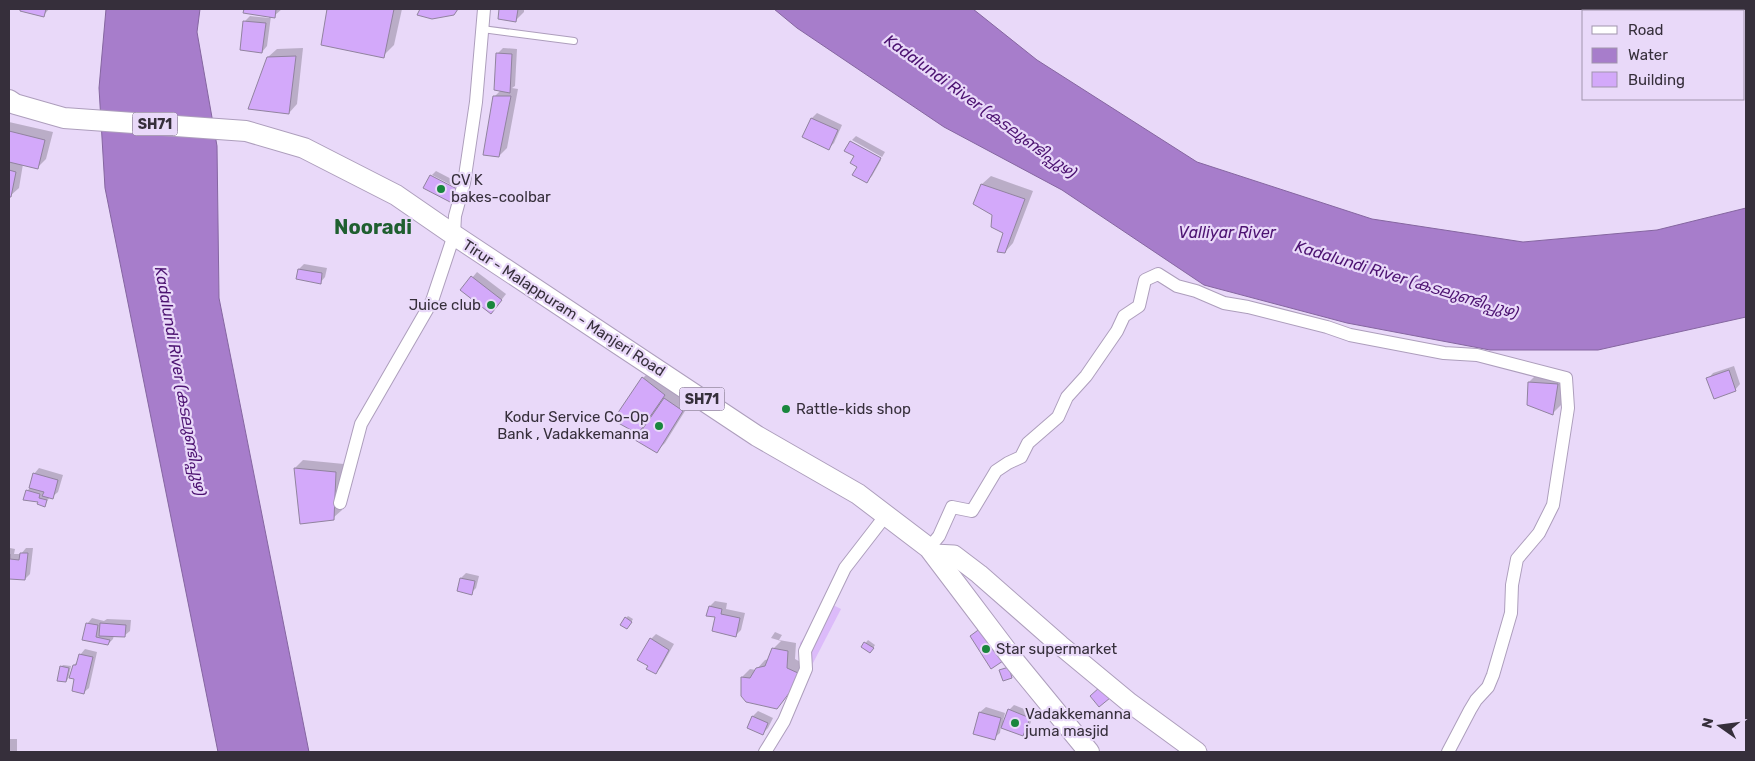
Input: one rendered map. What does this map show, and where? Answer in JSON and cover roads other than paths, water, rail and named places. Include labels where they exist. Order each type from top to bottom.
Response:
[{"type":"main road","name":"Tirur - Malappuram - Manjeri Road","points":[[9,100],[15,104],[64,118],[246,131],[304,148],[396,195],[749,430],[858,494],[932,551],[1016,663],[1089,752]]},
{"type":"main road","points":[[932,551],[954,555],[1130,702],[1197,752]]},
{"type":"street","points":[[340,503],[361,424],[432,300],[454,235],[476,102],[484,9]]},
{"type":"street","points":[[932,551],[952,507],[972,511],[996,471],[1021,457],[1028,443],[1058,417],[1067,398],[1086,376],[1117,331],[1124,316],[1139,306],[1145,280],[1158,274],[1177,286],[1224,303],[1248,307],[1327,327],[1350,335],[1444,353],[1477,355],[1566,378],[1568,408],[1553,505],[1539,533],[1517,559],[1512,585],[1511,613],[1488,687],[1476,700],[1448,752]]},
{"type":"street","points":[[765,752],[784,722],[806,669],[805,651],[844,568],[886,515]]},
{"type":"lane","points":[[482,29],[574,40]]},
{"type":"water","name":"Kadalundi River (കടലുണ്ടിപ്പുഴ)","points":[[106,9],[200,9],[197,32],[217,146],[219,298],[309,752],[218,752],[105,188],[99,88]]},
{"type":"water","name":"Valliyar River","points":[[774,9],[973,9],[1037,60],[1197,162],[1372,219],[1523,242],[1657,230],[1746,208],[1746,317],[1598,350],[1490,350],[1347,323],[1204,285],[1062,190],[944,127],[797,28]]},
{"type":"place","name":"CV K bakes-coolbar","points":[[441,189]]},
{"type":"place","name":"Juice club","points":[[491,305]]},
{"type":"place","name":"Rattle-kids shop","points":[[786,409]]},
{"type":"place","name":"Kodur Service Co-Op Bank , Vadakkemanna","points":[[659,426]]},
{"type":"place","name":"Star supermarket","points":[[986,649]]},
{"type":"place","name":"Vadakkemanna juma masjid","points":[[1015,723]]},
{"type":"district","name":"Nooradi","points":[[373,227]]}]
